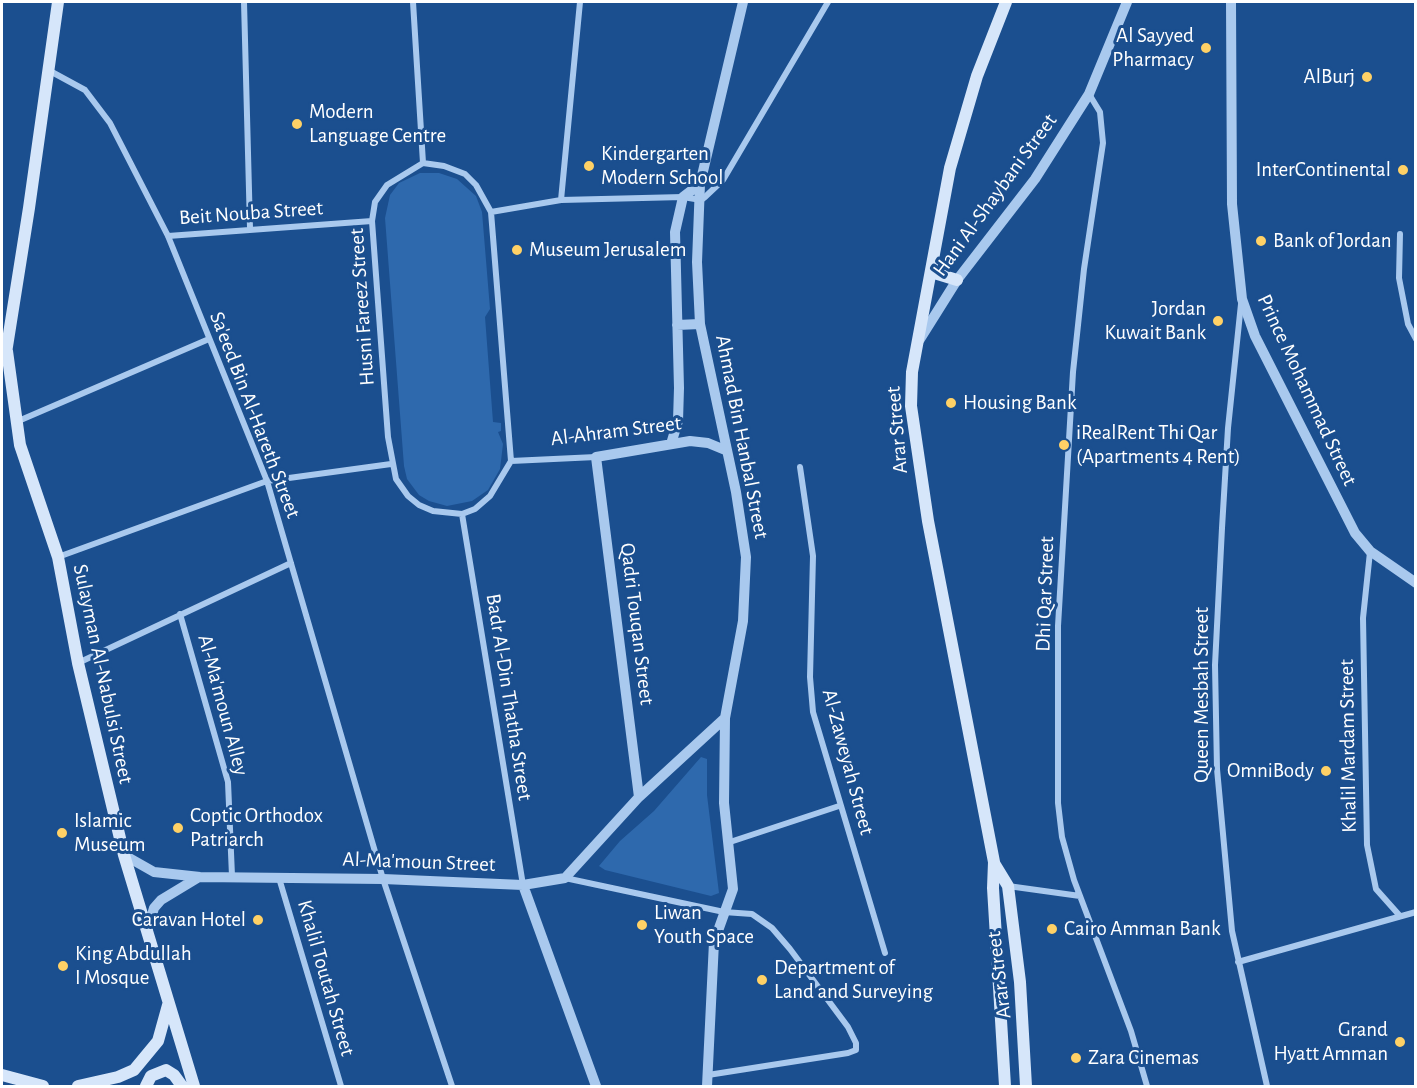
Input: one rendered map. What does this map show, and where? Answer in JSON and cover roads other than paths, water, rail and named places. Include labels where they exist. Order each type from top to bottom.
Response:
[{"type":"main road","points":[[2,372],[50,70],[58,2]]},
{"type":"main road","name":"Arar Street","points":[[1005,1086],[993,888],[994,862],[916,449],[911,406],[912,372],[950,168],[960,126],[1006,2]]},
{"type":"main road","points":[[931,272],[957,279]]},
{"type":"main road","name":"Sulayman Al-Nabulsi Street","points":[[7,351],[20,445],[58,557],[78,663],[124,855],[194,1086]]},
{"type":"main road","name":"Arar Street","points":[[994,862],[1008,886],[1020,982],[1026,1086]]},
{"type":"main road","points":[[78,1086],[118,1077],[134,1070],[158,1041],[168,1004]]},
{"type":"main road","points":[[146,1086],[151,1076],[166,1070],[174,1075],[182,1086]]},
{"type":"main road","points":[[2,1076],[43,1086]]},
{"type":"street","points":[[244,2],[250,228]]},
{"type":"street","points":[[413,2],[423,163],[444,166],[465,174],[476,185],[492,212],[511,461],[490,496],[475,509],[462,514]]},
{"type":"street","points":[[561,200],[580,2]]},
{"type":"street","name":"Ahmad Bin Hanbal Street","points":[[707,1081],[714,942],[733,889],[730,842],[724,803],[725,718],[743,621],[746,557],[736,492],[725,450],[700,324],[697,262],[700,184],[743,2]]},
{"type":"street","points":[[492,212],[561,200],[683,197],[700,200],[723,180],[828,2]]},
{"type":"street","name":"Hani Al-Shaybani Street","points":[[918,342],[957,279],[1035,179],[1089,94],[1127,2]]},
{"type":"street","name":"Prince Mohammad Street","points":[[1231,2],[1232,204],[1242,299],[1255,336],[1344,514],[1370,551],[1416,583]]},
{"type":"street","name":"Sa'eed Bin Al-Hareth Street","points":[[50,70],[85,90],[99,106],[168,236],[267,481],[383,879],[452,1086]]},
{"type":"street","name":"Dhi Qar Street","points":[[1089,94],[1100,112],[1102,143],[1084,269],[1073,372],[1058,626],[1059,803],[1068,860],[1131,1031],[1147,1086]]},
{"type":"street","name":"Husni Fareez Street","points":[[423,163],[387,185],[375,202],[372,221],[391,464],[402,488],[419,506],[443,513],[462,514]]},
{"type":"street","points":[[671,444],[678,421],[679,388],[675,232],[683,197],[700,184]]},
{"type":"street","name":"Beit Nouba Street","points":[[168,236],[250,228],[372,221]]},
{"type":"street","points":[[1400,234],[1399,278],[1408,324],[1416,339]]},
{"type":"street","name":"Queen Mesbah Street","points":[[1242,299],[1228,428],[1215,665],[1217,769],[1232,931],[1268,1086]]},
{"type":"street","points":[[677,325],[700,324]]},
{"type":"street","points":[[16,422],[209,339]]},
{"type":"street","name":"Al-Ahram Street","points":[[511,461],[596,457],[690,441],[708,443],[725,450]]},
{"type":"street","name":"Qadri Touqan Street","points":[[596,457],[639,797]]},
{"type":"street","points":[[58,557],[267,481],[391,464]]},
{"type":"street","name":"Al-Zaweyah Street","points":[[800,467],[813,556],[811,695],[839,806],[885,953]]},
{"type":"street","name":"Badr Al-Din Thatha Street","points":[[462,514],[523,885]]},
{"type":"street","name":"Khalil Mardam Street","points":[[1370,551],[1363,618],[1366,845],[1377,889],[1400,916]]},
{"type":"street","points":[[78,663],[291,563]]},
{"type":"street","name":"Al-Ma'moun Alley","points":[[180,614],[228,782],[232,876]]},
{"type":"street","points":[[565,878],[639,797],[725,718]]},
{"type":"street","points":[[730,842],[839,806]]},
{"type":"street","name":"Al-Ma'moun Street","points":[[124,855],[154,872],[200,877],[383,879],[523,885],[565,878]]},
{"type":"street","points":[[147,932],[154,908],[161,900],[200,877]]},
{"type":"street","name":"Khalil Toutah Street","points":[[279,878],[341,1086]]},
{"type":"street","points":[[565,878],[724,912],[752,914],[772,928],[848,1027],[856,1043],[856,1050],[707,1081]]},
{"type":"street","points":[[523,885],[596,1086]]},
{"type":"street","points":[[993,888],[1008,886],[1080,896]]},
{"type":"street","points":[[1238,962],[1416,912]]},
{"type":"place","name":"Al Sayyed Pharmacy","points":[[1206,48]]},
{"type":"place","name":"AlBurj","points":[[1367,77]]},
{"type":"place","name":"Modern Language Centre","points":[[297,124]]},
{"type":"place","name":"Kindergarten Modern School","points":[[589,166]]},
{"type":"place","name":"InterContinental","points":[[1403,170]]},
{"type":"place","name":"Bank of Jordan","points":[[1261,241]]},
{"type":"place","name":"Museum Jerusalem","points":[[517,250]]},
{"type":"place","name":"Jordan Kuwait Bank","points":[[1218,321]]},
{"type":"place","name":"Housing Bank","points":[[951,403]]},
{"type":"place","name":"iRealRent Thi Qar (Apartments 4 Rent)","points":[[1064,445]]},
{"type":"place","name":"OmniBody","points":[[1326,771]]},
{"type":"place","name":"Coptic Orthodox Patriarch","points":[[178,828]]},
{"type":"place","name":"Islamic Museum","points":[[62,833]]},
{"type":"place","name":"Caravan Hotel","points":[[258,920]]},
{"type":"place","name":"Liwan Youth Space","points":[[642,925]]},
{"type":"place","name":"Cairo Amman Bank","points":[[1052,929]]},
{"type":"place","name":"King Abdullah I Mosque","points":[[63,966]]},
{"type":"place","name":"Department of Land and Surveying","points":[[762,980]]},
{"type":"place","name":"Grand Hyatt Amman","points":[[1400,1042]]},
{"type":"place","name":"Zara Cinemas","points":[[1076,1058]]}]
